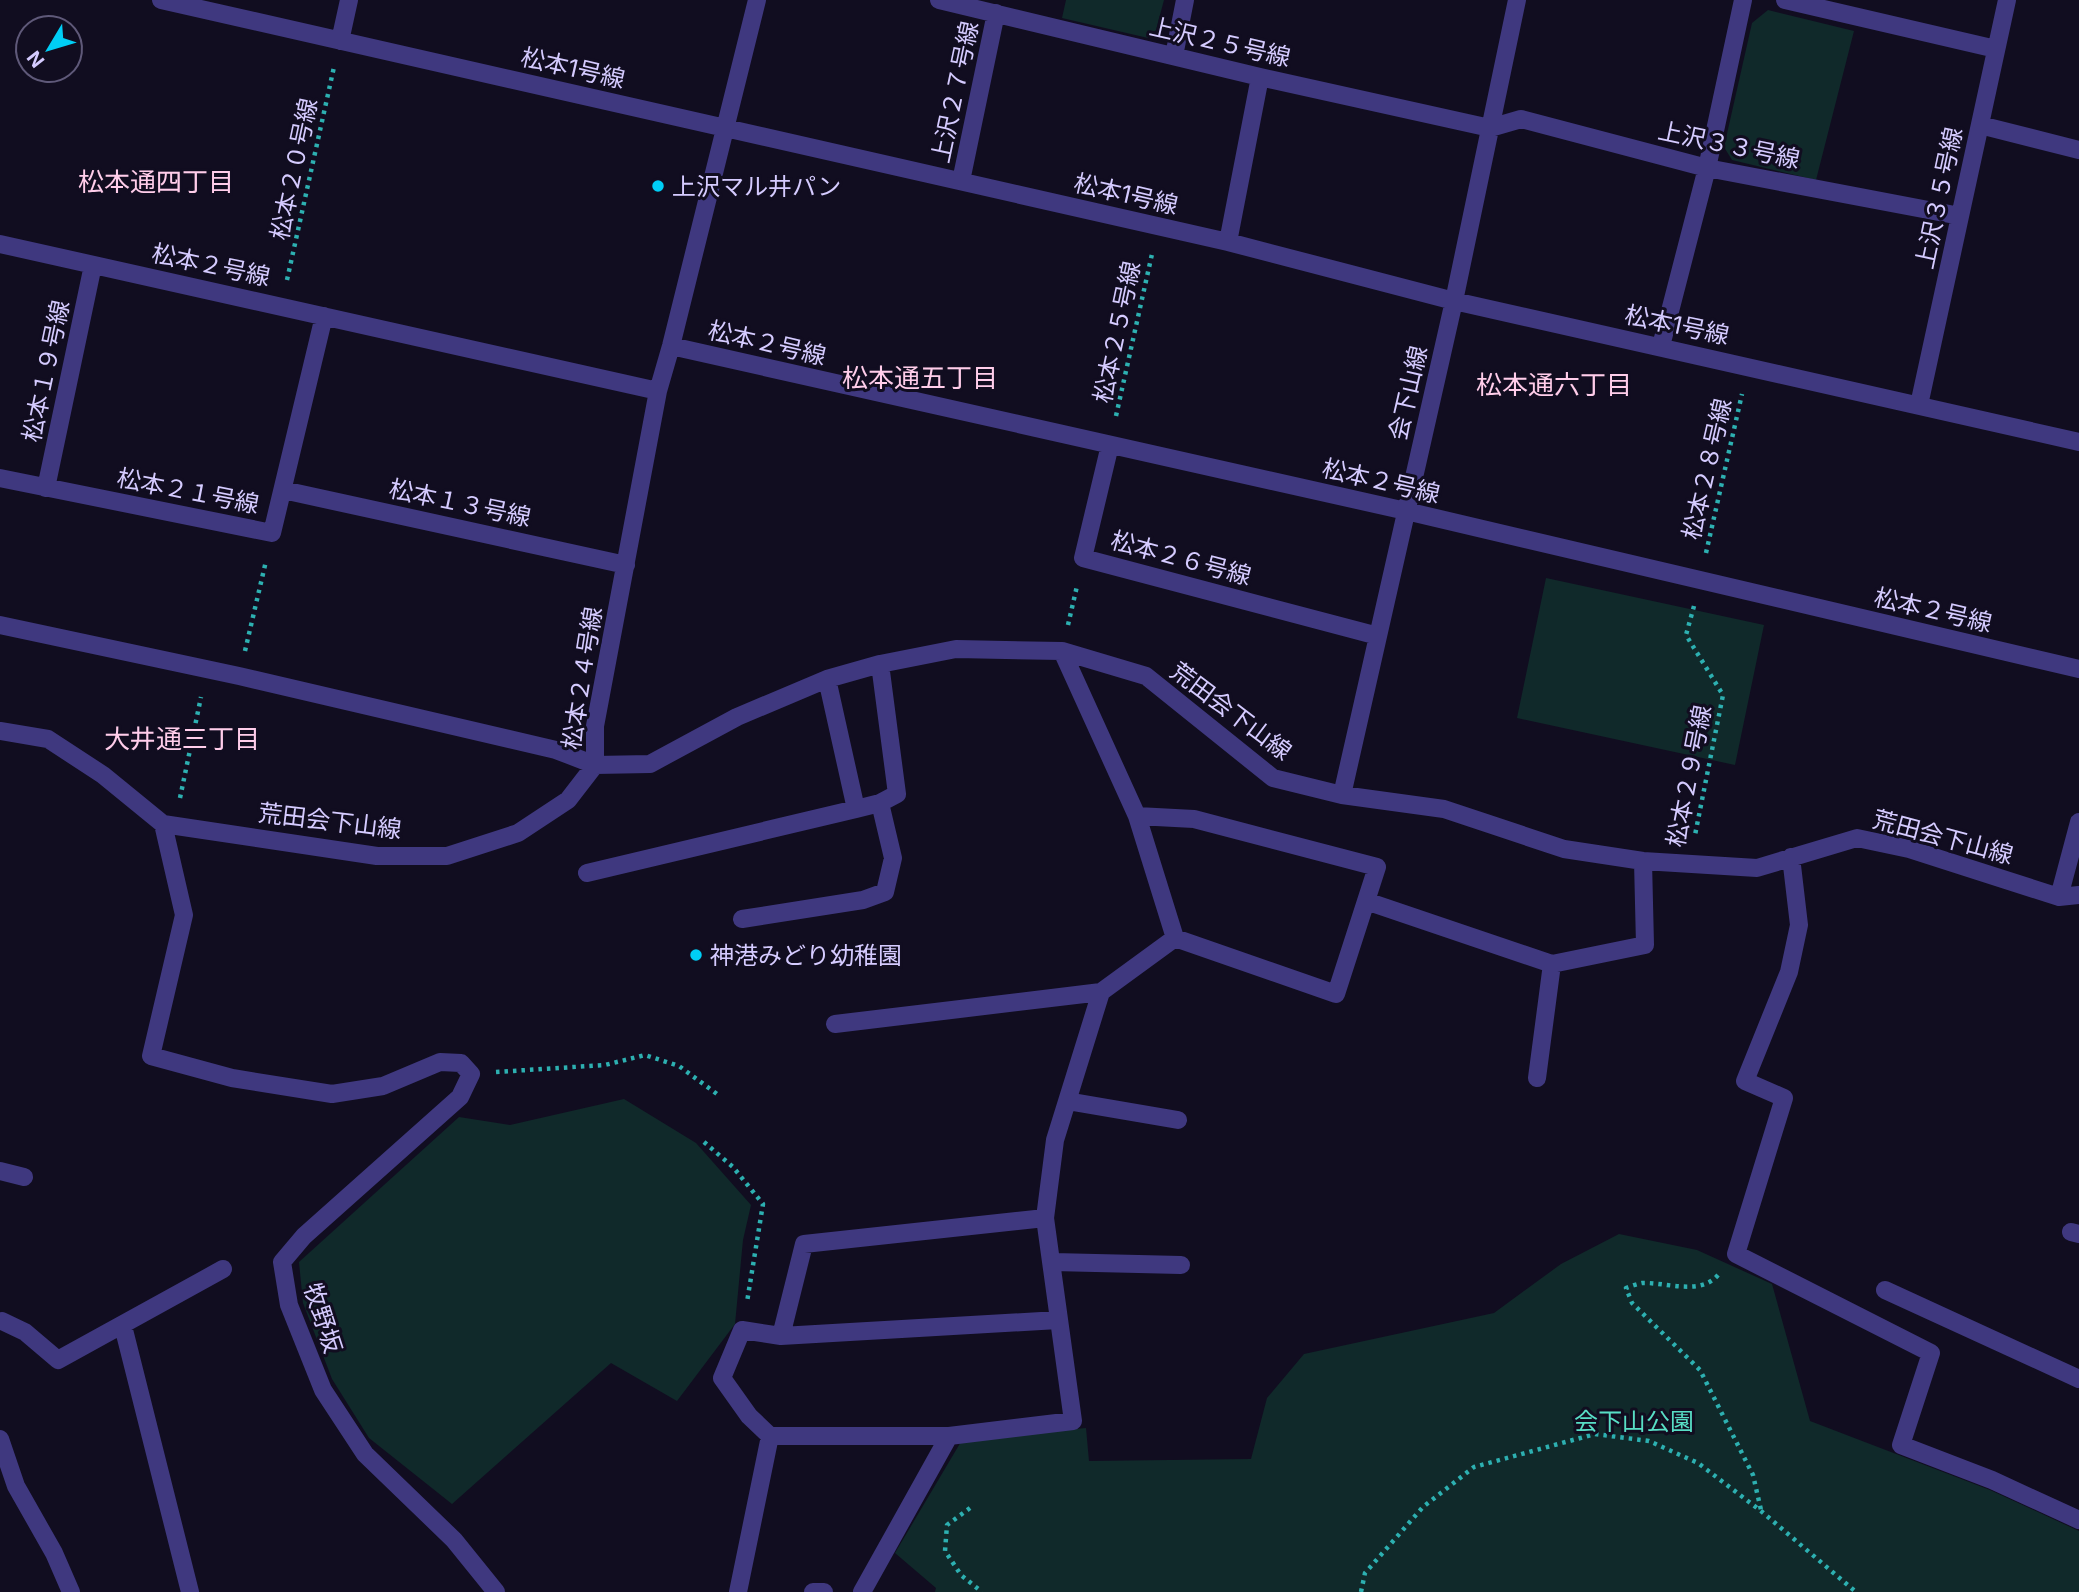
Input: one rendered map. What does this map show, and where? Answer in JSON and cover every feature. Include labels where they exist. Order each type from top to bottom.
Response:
[{"type":"street","name":"松本1号線","points":[[161,0],[1227,242],[1454,302],[1661,346],[2079,442]]},
{"type":"street","points":[[340,41],[349,0]]},
{"type":"street","name":"松本２４号線","points":[[0,625],[208,669],[556,750],[595,765],[595,726],[658,391],[757,0]]},
{"type":"street","name":"上沢２５号線","points":[[939,0],[1260,77],[1490,128]]},
{"type":"street","points":[[1174,57],[1185,0]]},
{"type":"street","name":"会下山線","points":[[1342,795],[1454,302],[1517,0]]},
{"type":"street","points":[[1661,346],[1707,168],[1742,0]]},
{"type":"street","points":[[1785,0],[1996,49]]},
{"type":"street","name":"上沢３５号線","points":[[1919,405],[2007,0]]},
{"type":"street","name":"上沢２７号線","points":[[961,181],[996,13]]},
{"type":"street","points":[[1227,242],[1260,77]]},
{"type":"street","name":"上沢３３号線","points":[[1490,128],[1521,119],[1707,168],[1960,216]]},
{"type":"street","points":[[1980,125],[2079,150]]},
{"type":"street","name":"松本２号線","points":[[0,244],[658,391]]},
{"type":"street","name":"松本１９号線","points":[[46,488],[93,265]]},
{"type":"street","name":"松本２１号線","points":[[0,478],[272,533],[324,316]]},
{"type":"street","name":"松本２号線","points":[[671,346],[1406,511],[2079,669]]},
{"type":"street","name":"松本２６号線","points":[[1110,445],[1083,558],[1378,636]]},
{"type":"street","name":"松本１３号線","points":[[283,490],[626,565]]},
{"type":"street","name":"荒田会下山線","points":[[169,825],[377,856],[447,856],[518,833],[568,800],[595,765],[650,764],[737,717],[827,679],[880,663],[956,649],[1062,651],[1146,676],[1273,778],[1342,795],[1444,809],[1564,849],[1643,861],[1757,868],[1857,838],[1909,849],[2059,897],[2079,895]]},
{"type":"street","points":[[1062,651],[1137,816],[1175,938]]},
{"type":"street","points":[[587,873],[880,803],[897,794],[880,663]]},
{"type":"street","points":[[827,679],[856,809]]},
{"type":"street","points":[[0,731],[48,739],[103,775],[169,825],[184,915],[151,1056],[232,1078],[332,1094],[383,1086],[440,1062],[461,1063],[471,1074]]},
{"type":"street","points":[[742,919],[863,900],[885,892],[892,858],[880,803]]},
{"type":"street","points":[[1137,816],[1194,819],[1377,867],[1336,994],[1175,938]]},
{"type":"street","points":[[2059,897],[2079,822]]},
{"type":"street","points":[[1791,857],[1799,925],[1792,960],[1745,1081],[1784,1098],[1736,1254],[1931,1353],[1901,1445],[1992,1480],[2079,1520]]},
{"type":"street","points":[[1366,901],[1552,964],[1645,945],[1643,861]]},
{"type":"street","points":[[835,1024],[1101,992],[1175,938]]},
{"type":"street","points":[[1537,1078],[1552,964]]},
{"type":"street","points":[[1058,1320],[780,1336],[742,1331],[722,1378],[749,1416],[770,1436],[948,1436],[1073,1420],[1045,1218],[1055,1140],[1101,992]]},
{"type":"street","name":"牧野坂","points":[[471,1074],[460,1097],[304,1236],[282,1262],[289,1305],[323,1390],[365,1454],[454,1540],[496,1592]]},
{"type":"street","points":[[1067,1101],[1178,1120]]},
{"type":"street","points":[[0,1171],[24,1177]]},
{"type":"street","points":[[780,1336],[804,1244],[1045,1218]]},
{"type":"street","points":[[1053,1262],[1181,1265]]},
{"type":"street","points":[[1,1323],[25,1332],[58,1360],[223,1269]]},
{"type":"street","points":[[1885,1290],[2079,1378]]},
{"type":"street","points":[[122,1326],[190,1592]]},
{"type":"street","points":[[738,1592],[770,1436]]},
{"type":"street","points":[[862,1592],[948,1436]]},
{"type":"street","points":[[0,1439],[8,1489],[54,1553],[71,1592]]},
{"type":"street","points":[[813,1592],[824,1592]]},
{"type":"path","name":"松本２０号線","points":[[282,305],[340,41]]},
{"type":"path","name":"松本２５号線","points":[[1110,445],[1158,226]]},
{"type":"path","name":"松本２８号線","points":[[1700,581],[1748,366]]},
{"type":"path","points":[[239,676],[272,533]]},
{"type":"path","points":[[1062,651],[1083,558]]},
{"type":"path","name":"松本２９号線","points":[[1690,864],[1723,695],[1686,635],[1700,581]]},
{"type":"path","points":[[169,825],[208,669]]},
{"type":"path","points":[[471,1074],[605,1065],[645,1055],[680,1066],[717,1094]]},
{"type":"path","points":[[704,1142],[733,1167],[763,1204],[742,1331]]},
{"type":"path","points":[[1736,1254],[1712,1282],[1686,1287],[1640,1283],[1626,1288],[1632,1303],[1700,1370],[1753,1475],[1761,1511]]},
{"type":"path","points":[[1361,1592],[1365,1573],[1423,1507],[1474,1467],[1595,1434],[1649,1441],[1698,1463],[1761,1511],[1856,1592]]},
{"type":"path","points":[[970,1508],[947,1525],[945,1551],[961,1575],[982,1592]]},
{"type":"green space","points":[[1066,0],[1164,0],[1156,30],[1148,38],[1062,18]]},
{"type":"green space","points":[[1768,10],[1854,31],[1816,180],[1732,160],[1724,147],[1752,23]]},
{"type":"green space","points":[[1546,578],[1764,625],[1735,765],[1517,718]]},
{"type":"green space","points":[[624,1099],[696,1143],[751,1205],[743,1240],[735,1324],[677,1401],[611,1363],[452,1504],[369,1438],[332,1379],[303,1303],[299,1262],[459,1117],[510,1125]]},
{"type":"green space","name":"会下山公園","points":[[1619,1234],[1697,1250],[1772,1284],[1810,1421],[1990,1490],[2079,1531],[2079,1592],[935,1592],[936,1588],[895,1553],[962,1440],[1086,1428],[1089,1461],[1251,1459],[1267,1398],[1304,1354],[1494,1313],[1561,1264]]},
{"type":"place","name":"上沢マル井パン","points":[[658,186]]},
{"type":"place","name":"神港みどり幼稚園","points":[[696,955]]},
{"type":"district","name":"松本通四丁目","points":[[156,181]]},
{"type":"district","name":"松本通五丁目","points":[[920,377]]},
{"type":"district","name":"松本通六丁目","points":[[1554,384]]},
{"type":"district","name":"大井通三丁目","points":[[182,738]]}]
